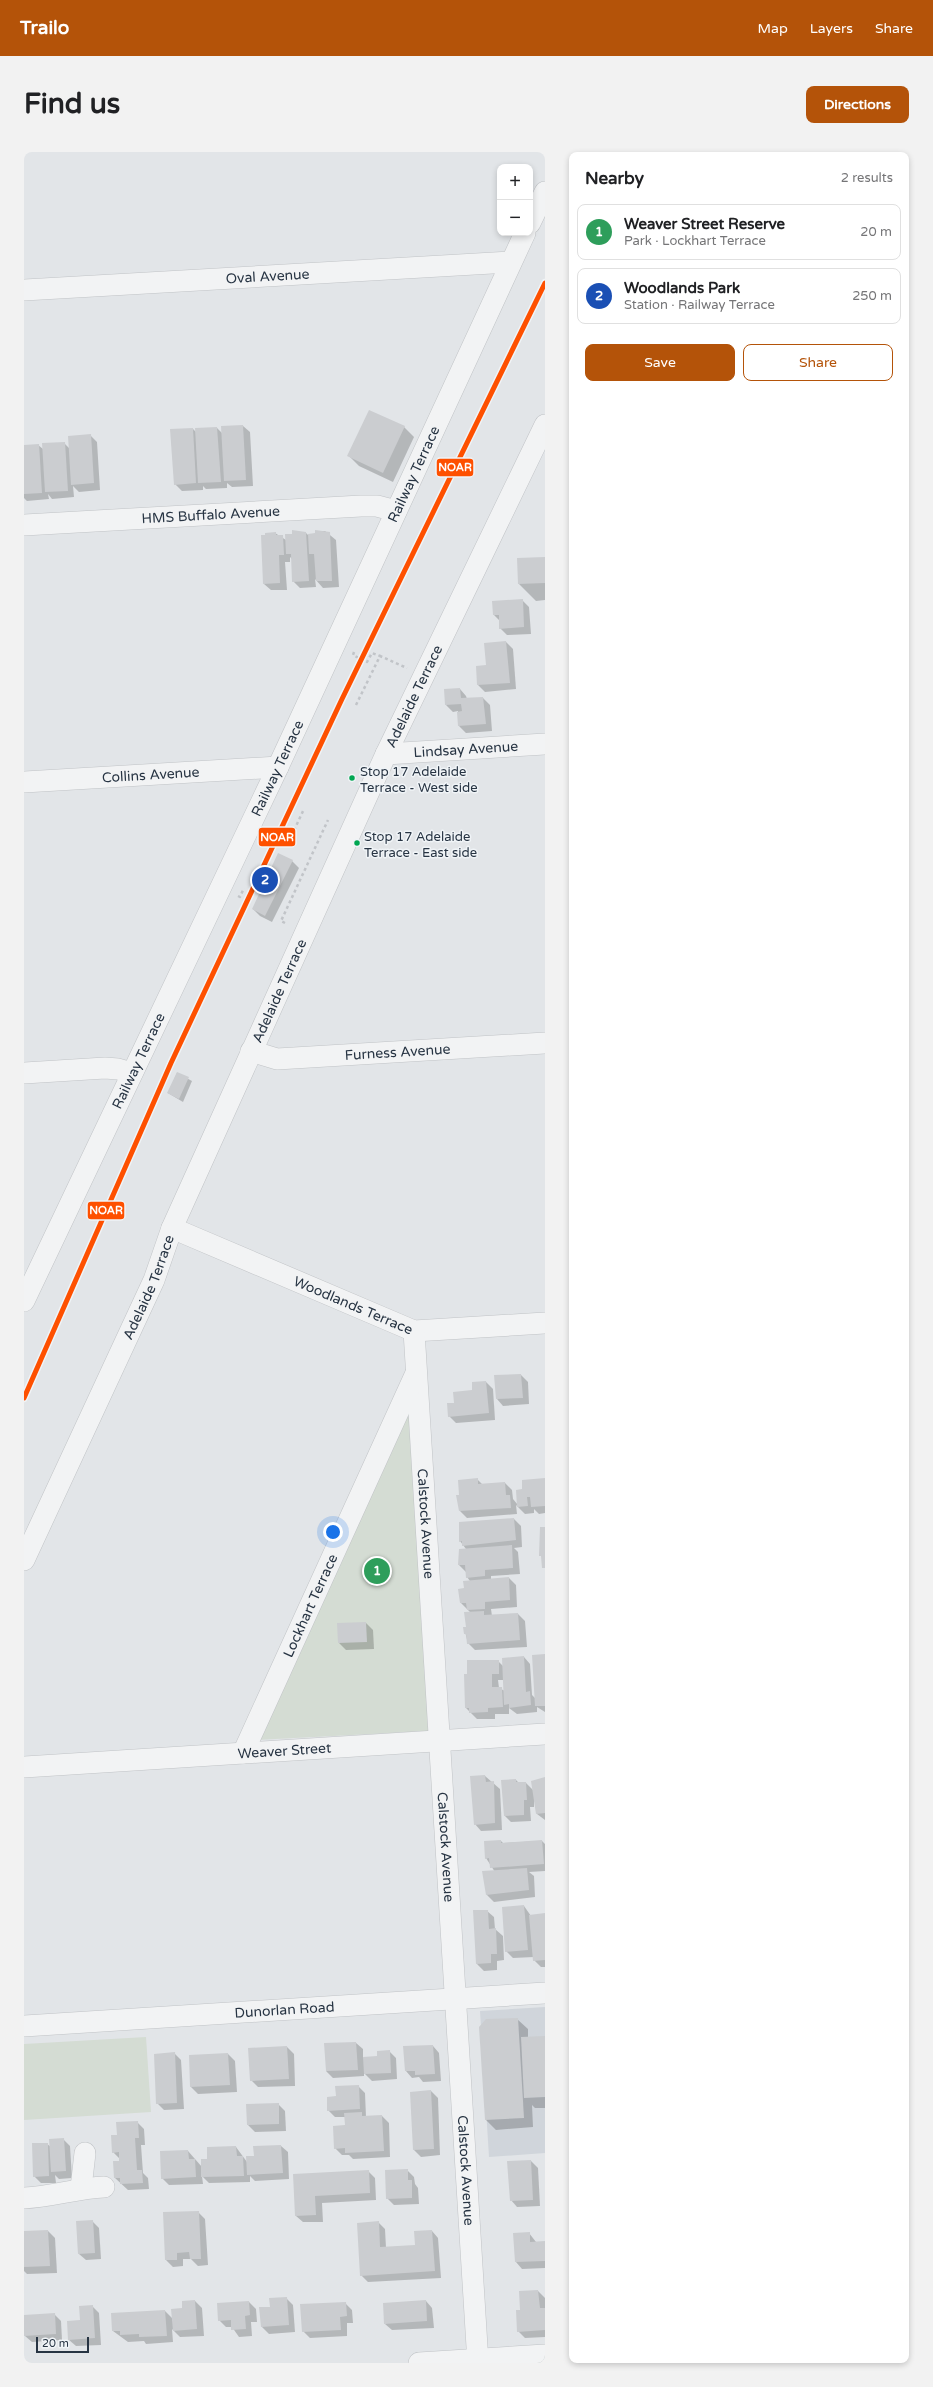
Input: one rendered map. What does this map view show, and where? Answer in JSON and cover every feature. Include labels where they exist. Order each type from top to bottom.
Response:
[{"type":"street","points":[[533,217],[545,192]]},
{"type":"street","name":"Railway Terrace","points":[[24,1301],[278,767],[524,236]]},
{"type":"street","name":"Oval Avenue","points":[[24,290],[512,262]]},
{"type":"street","name":"Adelaide Terrace","points":[[24,1560],[154,1280],[172,1228],[386,754],[545,425]]},
{"type":"street","name":"HMS Buffalo Avenue","points":[[24,525],[361,506],[377,506],[396,511]]},
{"type":"street","name":"Lindsay Avenue","points":[[386,754],[545,744]]},
{"type":"street","name":"Collins Avenue","points":[[24,782],[278,767]]},
{"type":"street","name":"Furness Avenue","points":[[251,1051],[277,1059],[545,1043]]},
{"type":"street","points":[[24,1073],[105,1068],[132,1073]]},
{"type":"street","name":"Woodlands Terrace","points":[[172,1228],[414,1331],[545,1322]]},
{"type":"street","name":"Calstock Avenue","points":[[414,1331],[477,2361]]},
{"type":"street","name":"Lockhart Terrace","points":[[243,1753],[417,1370]]},
{"type":"street","name":"Weaver Street","points":[[24,1767],[545,1734]]},
{"type":"street","name":"Dunorlan Road","points":[[24,2026],[545,1993]]},
{"type":"street","points":[[80,2188],[85,2153]]},
{"type":"street","points":[[24,2198],[44,2197],[80,2188],[104,2187]]},
{"type":"street","points":[[419,2363],[477,2361],[545,2355]]},
{"type":"path","points":[[337,640],[356,647],[353,655],[367,662],[372,653],[424,675]]},
{"type":"path","points":[[356,705],[380,656]]},
{"type":"path","points":[[289,841],[303,809],[308,811]]},
{"type":"path","points":[[285,923],[281,921],[328,820]]},
{"type":"shaded area","points":[[410,1410],[429,1731],[256,1740]]},
{"type":"shaded area","points":[[545,2007],[545,2153],[489,2157],[480,2011]]},
{"type":"shaded area","points":[[146,2037],[151,2112],[24,2120],[24,2044]]},
{"type":"building","points":[[369,410],[405,426],[383,473],[347,456]]},
{"type":"building","points":[[243,425],[246,480],[224,481],[221,426]]},
{"type":"building","points":[[217,427],[221,482],[198,483],[195,428]]},
{"type":"building","points":[[193,428],[196,483],[174,485],[170,429]]},
{"type":"building","points":[[91,434],[94,483],[71,485],[68,436]]},
{"type":"building","points":[[65,442],[68,491],[45,492],[42,443]]},
{"type":"building","points":[[39,444],[42,493],[24,494],[24,445]]},
{"type":"building","points":[[292,530],[306,532],[309,581],[292,582],[291,554],[286,554],[285,534],[292,534]]},
{"type":"building","points":[[315,530],[330,532],[332,581],[316,581],[314,554],[309,554],[308,534],[315,533]]},
{"type":"building","points":[[276,532],[276,535],[283,535],[284,555],[279,555],[280,583],[263,584],[261,535]]},
{"type":"building","points":[[545,557],[545,583],[518,584],[517,558]]},
{"type":"building","points":[[523,599],[524,627],[499,629],[499,615],[493,615],[492,601]]},
{"type":"building","points":[[506,641],[510,683],[477,685],[476,666],[486,665],[484,643]]},
{"type":"building","points":[[460,688],[461,698],[483,697],[486,724],[458,726],[457,712],[462,711],[461,704],[445,705],[444,689]]},
{"type":"building","points":[[278,853],[293,860],[265,916],[252,909]]},
{"type":"building","points":[[177,1072],[189,1077],[179,1099],[167,1093]]},
{"type":"building","points":[[521,1374],[523,1398],[496,1399],[494,1375]]},
{"type":"building","points":[[486,1381],[489,1413],[448,1417],[447,1403],[454,1403],[453,1392],[472,1390],[472,1382]]},
{"type":"building","points":[[478,1478],[478,1484],[505,1482],[506,1495],[510,1495],[511,1508],[459,1511],[456,1495],[459,1495],[458,1480]]},
{"type":"building","points":[[545,1478],[545,1506],[531,1507],[530,1497],[527,1497],[528,1506],[517,1507],[516,1490],[522,1489],[522,1480]]},
{"type":"building","points":[[514,1518],[516,1540],[462,1546],[462,1541],[459,1542],[459,1522]]},
{"type":"building","points":[[540,1527],[545,1527],[545,1568],[542,1568],[541,1556],[539,1556]]},
{"type":"building","points":[[512,1545],[513,1568],[485,1570],[485,1576],[466,1578],[465,1565],[458,1565],[459,1549]]},
{"type":"building","points":[[509,1577],[510,1600],[485,1602],[485,1609],[467,1610],[466,1603],[460,1603],[458,1589],[464,1588],[463,1581]]},
{"type":"building","points":[[484,1611],[484,1615],[518,1613],[520,1640],[467,1644],[466,1634],[464,1634],[463,1627],[466,1627],[464,1612]]},
{"type":"building","points":[[366,1622],[367,1642],[338,1643],[337,1623]]},
{"type":"building","points":[[545,1654],[545,1706],[535,1706],[532,1655]]},
{"type":"building","points":[[524,1656],[526,1692],[530,1691],[531,1705],[509,1708],[509,1704],[504,1705],[502,1658]]},
{"type":"building","points":[[467,1660],[499,1660],[499,1674],[492,1674],[492,1687],[502,1687],[503,1707],[488,1708],[488,1712],[469,1713],[469,1708],[465,1708],[464,1674],[467,1674]]},
{"type":"building","points":[[485,1775],[486,1782],[494,1781],[495,1823],[474,1825],[470,1776]]},
{"type":"building","points":[[545,1777],[545,1813],[536,1814],[531,1781]]},
{"type":"building","points":[[516,1779],[516,1782],[526,1782],[527,1800],[524,1800],[524,1815],[504,1816],[501,1780]]},
{"type":"building","points":[[501,1840],[501,1843],[542,1840],[544,1864],[490,1868],[489,1858],[485,1859],[484,1841]]},
{"type":"building","points":[[527,1868],[529,1890],[486,1895],[482,1871]]},
{"type":"building","points":[[524,1905],[528,1950],[505,1952],[502,1907]]},
{"type":"building","points":[[473,1910],[488,1910],[489,1929],[496,1928],[497,1954],[491,1954],[491,1963],[476,1964]]},
{"type":"building","points":[[545,1913],[545,1960],[533,1961],[529,1915]]},
{"type":"building","points":[[518,2018],[524,2118],[485,2120],[479,2027],[486,2019]]},
{"type":"building","points":[[545,2036],[545,2097],[524,2098],[521,2037]]},
{"type":"building","points":[[356,2042],[358,2070],[326,2071],[324,2043]]},
{"type":"building","points":[[433,2045],[435,2074],[415,2075],[415,2071],[405,2071],[403,2046]]},
{"type":"building","points":[[287,2046],[289,2079],[250,2081],[248,2048]]},
{"type":"building","points":[[390,2050],[391,2073],[364,2074],[363,2057],[377,2056],[377,2051]]},
{"type":"building","points":[[175,2052],[177,2103],[156,2104],[154,2054]]},
{"type":"building","points":[[228,2053],[230,2085],[190,2087],[189,2055]]},
{"type":"building","points":[[359,2085],[360,2109],[327,2111],[327,2097],[336,2096],[335,2086]]},
{"type":"building","points":[[431,2090],[434,2149],[413,2150],[410,2092]]},
{"type":"building","points":[[279,2103],[279,2124],[247,2125],[246,2104]]},
{"type":"building","points":[[362,2112],[362,2116],[382,2115],[384,2151],[345,2153],[345,2148],[334,2149],[333,2126],[345,2125],[344,2113]]},
{"type":"building","points":[[138,2121],[139,2138],[135,2138],[137,2170],[142,2170],[143,2183],[120,2184],[120,2178],[114,2178],[113,2161],[119,2161],[119,2152],[112,2153],[111,2135],[117,2135],[116,2122]]},
{"type":"building","points":[[64,2138],[66,2171],[51,2172],[49,2139]]},
{"type":"building","points":[[32,2143],[48,2143],[49,2176],[33,2177]]},
{"type":"building","points":[[281,2145],[283,2173],[247,2175],[246,2156],[254,2156],[253,2146]]},
{"type":"building","points":[[236,2146],[237,2156],[243,2156],[244,2176],[201,2177],[201,2159],[207,2159],[207,2147]]},
{"type":"building","points":[[188,2150],[189,2159],[195,2159],[196,2177],[161,2179],[160,2151]]},
{"type":"building","points":[[531,2160],[533,2200],[510,2201],[507,2161]]},
{"type":"building","points":[[408,2169],[408,2180],[412,2180],[412,2198],[386,2199],[385,2170]]},
{"type":"building","points":[[369,2170],[370,2193],[315,2196],[316,2215],[295,2216],[293,2174]]},
{"type":"building","points":[[199,2211],[201,2259],[190,2259],[189,2252],[177,2253],[177,2260],[165,2260],[163,2212]]},
{"type":"building","points":[[93,2220],[95,2253],[78,2254],[76,2221]]},
{"type":"building","points":[[379,2221],[380,2247],[415,2245],[414,2231],[432,2230],[435,2271],[360,2276],[357,2223]]},
{"type":"building","points":[[48,2230],[50,2266],[24,2267],[24,2231]]},
{"type":"building","points":[[530,2232],[530,2242],[545,2241],[545,2261],[515,2262],[513,2233]]},
{"type":"building","points":[[538,2290],[540,2308],[545,2308],[545,2330],[517,2332],[516,2310],[520,2310],[519,2291]]},
{"type":"building","points":[[287,2297],[289,2325],[261,2327],[259,2307],[270,2307],[269,2298]]},
{"type":"building","points":[[195,2300],[197,2329],[173,2331],[171,2309],[182,2308],[182,2301]]},
{"type":"building","points":[[426,2300],[427,2321],[384,2324],[383,2303]]},
{"type":"building","points":[[249,2301],[250,2315],[245,2316],[246,2329],[231,2330],[231,2320],[218,2321],[217,2303]]},
{"type":"building","points":[[346,2302],[347,2316],[340,2317],[341,2330],[302,2332],[300,2304]]},
{"type":"building","points":[[93,2305],[95,2338],[68,2340],[67,2321],[80,2320],[79,2306]]},
{"type":"building","points":[[165,2310],[167,2336],[139,2337],[139,2334],[120,2335],[120,2331],[112,2331],[111,2313]]},
{"type":"building","points":[[55,2313],[56,2334],[24,2336],[24,2315]]},
{"type":"transit line","name":"NOAR","points":[[24,1398],[171,1063],[342,699],[545,283]]},
{"type":"place","name":"Stop 17 Adelaide Terrace - West side","points":[[352,778]]},
{"type":"place","name":"Stop 17 Adelaide Terrace - East side","points":[[357,843]]},
{"type":"place","name":"Woodlands Park","points":[[265,880]]},
{"type":"place","name":"Weaver Street Reserve","points":[[377,1571]]}]
